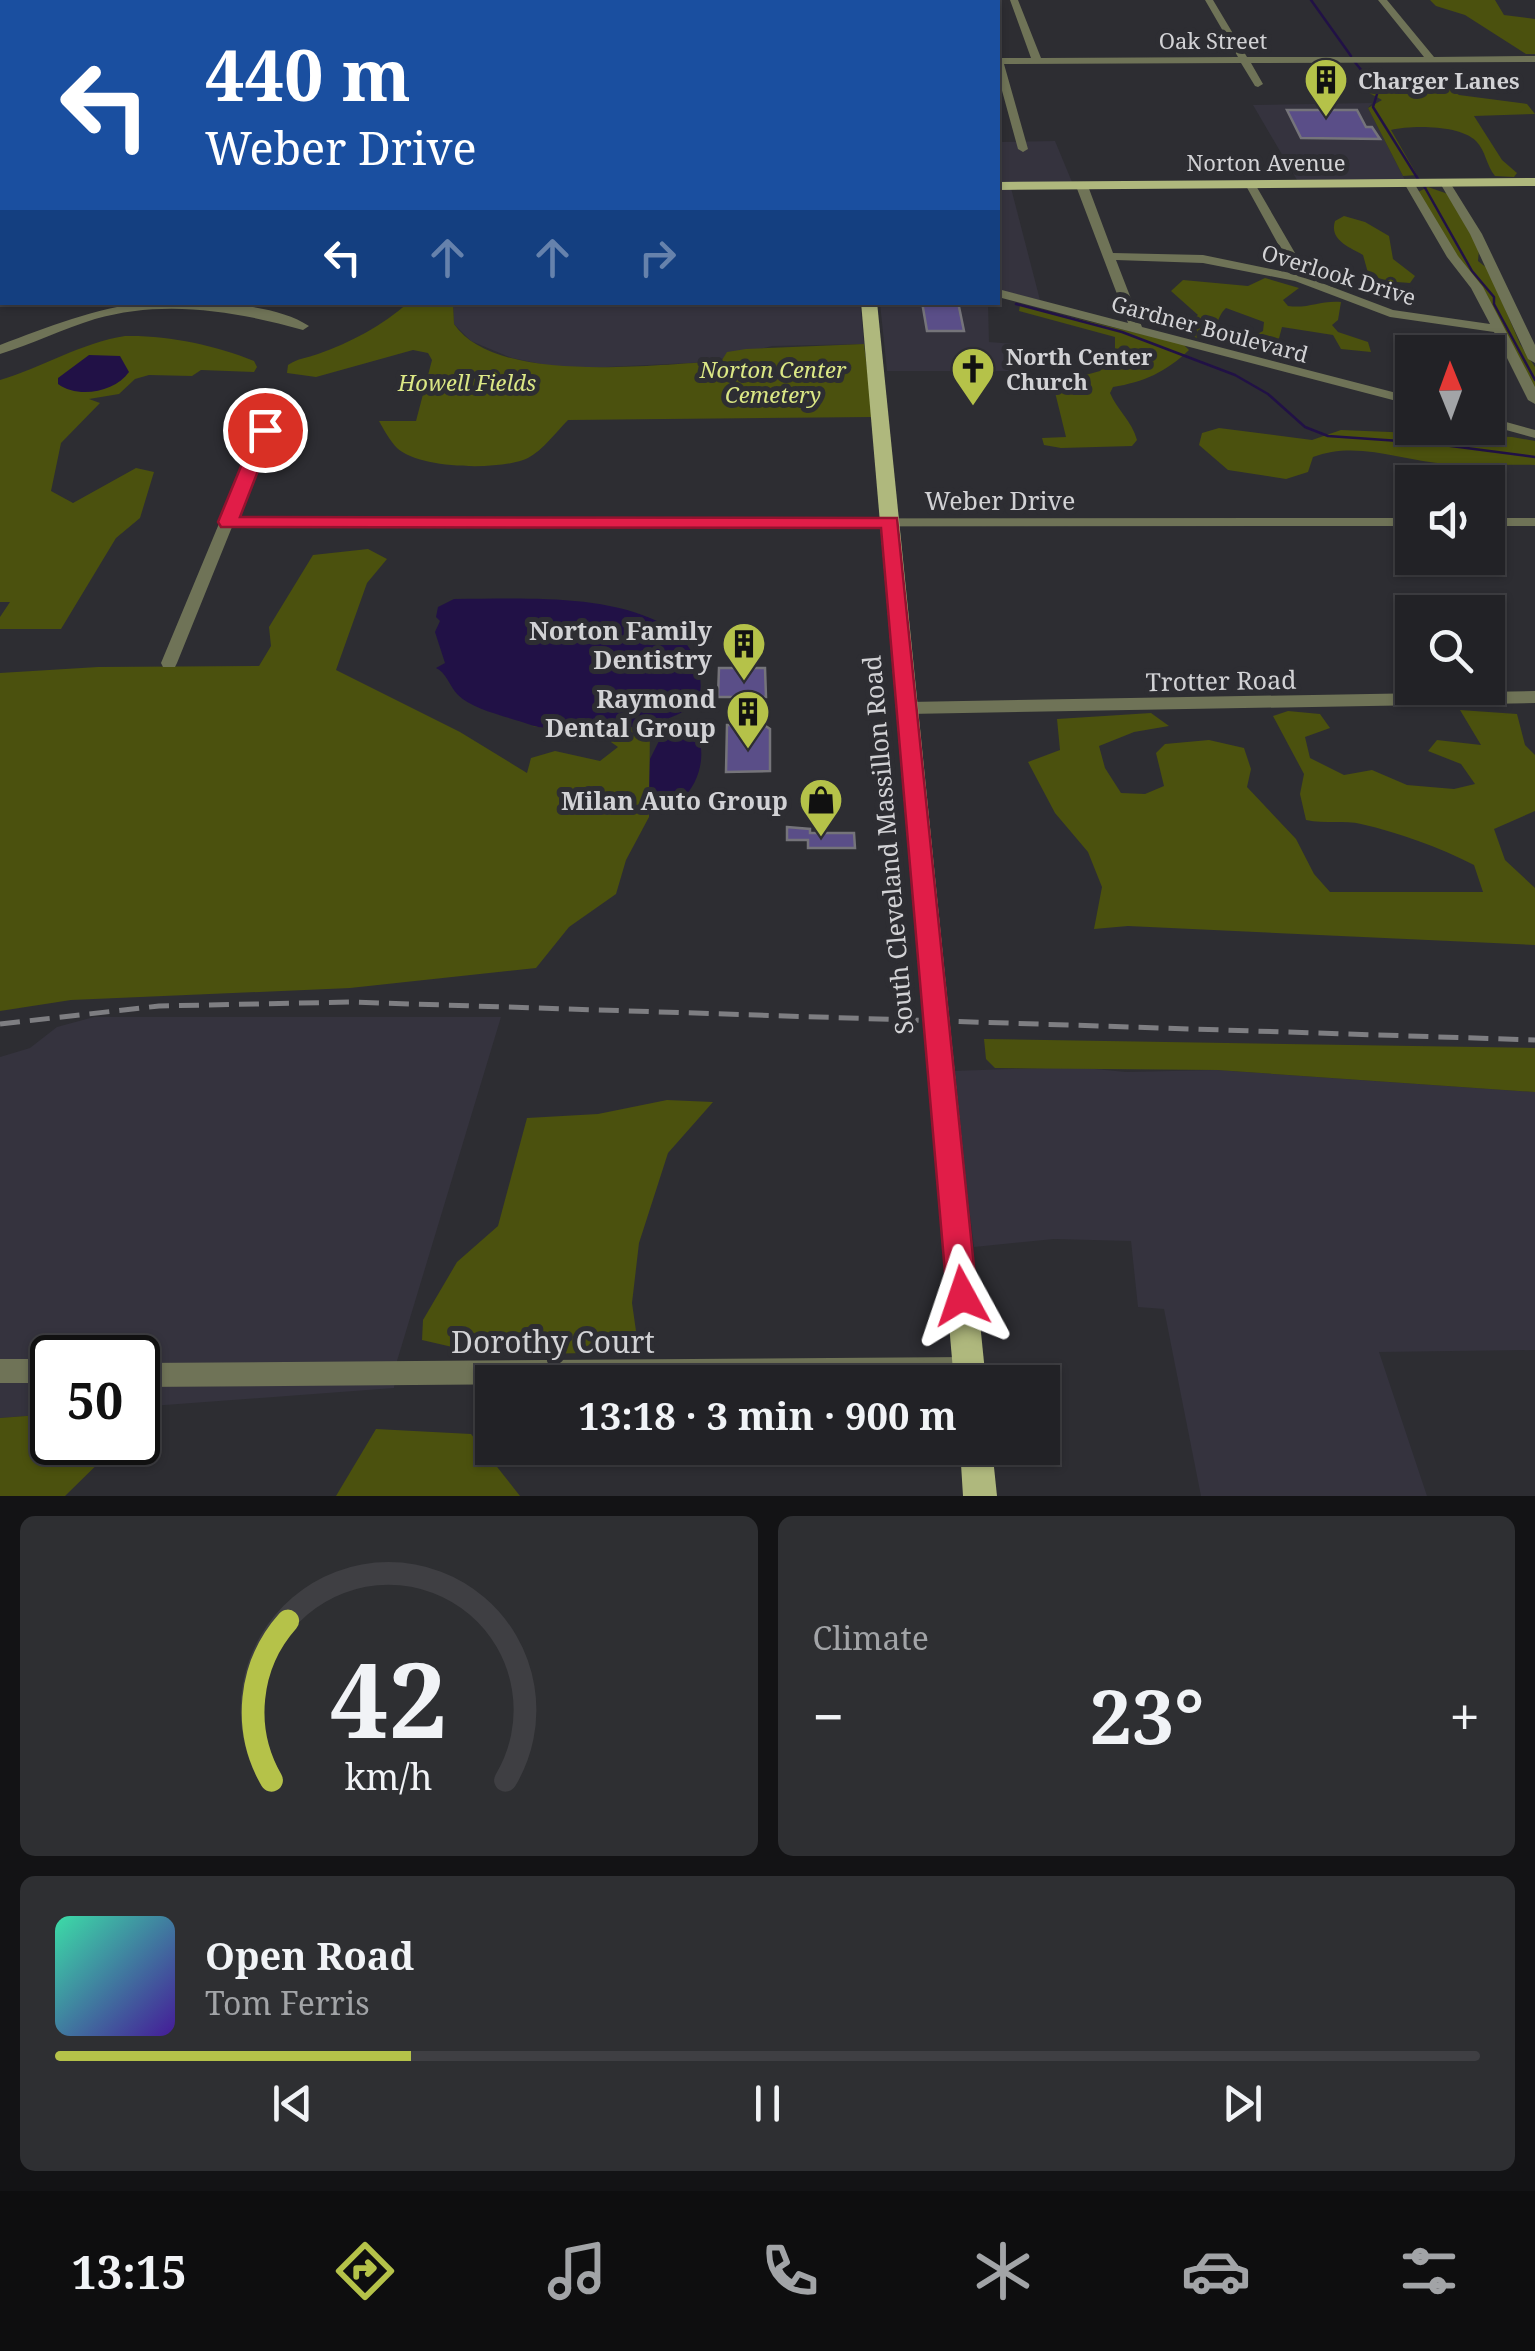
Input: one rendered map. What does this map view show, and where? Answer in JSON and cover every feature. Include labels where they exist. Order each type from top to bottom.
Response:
[{"type":"main road","name":"Norton Avenue","points":[[1000,186],[1535,182]]},
{"type":"main road","name":"South Cleveland Massillon Road","points":[[869,305],[968,1365]]},
{"type":"main road","points":[[977,1465],[980,1496]]},
{"type":"street","points":[[1014,0],[1037,61]]},
{"type":"street","points":[[1210,0],[1258,84]]},
{"type":"street","points":[[1382,0],[1430,58]]},
{"type":"street","name":"Oak Street","points":[[1000,61],[1535,59]]},
{"type":"street","points":[[1000,68],[1023,149]]},
{"type":"street","points":[[1409,183],[1453,257],[1477,287],[1535,400]]},
{"type":"street","points":[[1445,183],[1476,234],[1535,359]]},
{"type":"street","points":[[1250,184],[1289,253],[1298,278]]},
{"type":"street","points":[[1082,186],[1136,329]]},
{"type":"street","name":"Overlook Drive","points":[[1110,256],[1203,259],[1298,278],[1390,313],[1497,329]]},
{"type":"street","name":"Gardner Boulevard","points":[[1000,293],[1395,397]]},
{"type":"street","points":[[0,350],[78,320],[134,308],[224,308],[303,326]]},
{"type":"street","points":[[1505,426],[1535,434]]},
{"type":"street","points":[[169,663],[265,430]]},
{"type":"street","name":"Weber Drive","points":[[228,522],[1395,522]]},
{"type":"street","points":[[1505,522],[1535,522]]},
{"type":"street","name":"Trotter Road","points":[[908,708],[1535,697]]},
{"type":"street","points":[[0,1371],[30,1371]]},
{"type":"street","name":"Dorothy Court","points":[[160,1374],[475,1375]]},
{"type":"shaded area","points":[[1372,103],[1368,108],[1405,180],[1297,180],[1253,105]]},
{"type":"shaded area","points":[[1055,141],[1072,182],[1000,182],[1000,142]]},
{"type":"shaded area","points":[[1000,188],[1011,188],[1040,300],[1000,290]]},
{"type":"shaded area","points":[[453,305],[860,305],[864,344],[772,346],[710,362],[565,369],[512,358],[471,341],[454,324]]},
{"type":"shaded area","points":[[880,305],[988,305],[989,342],[1015,344],[1024,371],[887,371]]},
{"type":"shaded area","points":[[89,355],[120,356],[129,372],[115,384],[96,391],[76,391],[58,384],[58,378]]},
{"type":"shaded area","points":[[454,599],[579,601],[650,618],[673,630],[690,649],[700,678],[698,697],[684,711],[665,719],[590,731],[544,728],[482,709],[458,695],[436,668],[445,663],[435,632],[440,621],[436,617],[438,607]]},
{"type":"shaded area","points":[[667,725],[692,726],[697,734],[701,764],[682,799],[660,805],[649,797],[650,759]]},
{"type":"shaded area","points":[[94,1017],[501,1017],[397,1361],[394,1388],[160,1405],[160,1335],[30,1335],[30,1416],[0,1418],[0,1057],[30,1048],[57,1027]]},
{"type":"shaded area","points":[[1074,1067],[1126,1072],[1217,1070],[1535,1092],[1535,1350],[1379,1352],[1427,1496],[1201,1496],[1164,1309],[1138,1307],[1131,1241],[1054,1239],[974,1247],[952,1071]]},
{"type":"green space","points":[[1430,0],[1495,0],[1504,15],[1535,19],[1535,54],[1526,54],[1465,15],[1436,6]]},
{"type":"green space","points":[[1392,81],[1426,92],[1448,88],[1459,95],[1527,104],[1535,114],[1474,116],[1502,160],[1517,173],[1514,177],[1495,176],[1479,145],[1469,136],[1423,127],[1391,130],[1417,175],[1403,176],[1368,108],[1382,100],[1362,89],[1362,83]]},
{"type":"green space","points":[[1428,187],[1448,194],[1479,249],[1478,261],[1488,269],[1520,344],[1535,367],[1535,392],[1507,345],[1487,295],[1463,266],[1418,192]]},
{"type":"green space","points":[[1344,216],[1365,222],[1389,236],[1393,259],[1415,276],[1410,283],[1370,280],[1363,255],[1335,233],[1335,221]]},
{"type":"green space","points":[[1265,278],[1299,288],[1283,300],[1288,306],[1341,302],[1338,320],[1332,325],[1338,332],[1368,342],[1371,352],[1341,349],[1333,335],[1282,327],[1277,346],[1247,346],[1246,340],[1263,331],[1264,322],[1226,308],[1207,341],[1179,332],[1198,315],[1171,291],[1183,280],[1248,286]]},
{"type":"green space","points":[[406,305],[453,305],[454,324],[474,343],[502,356],[573,367],[710,362],[722,360],[727,352],[746,349],[864,344],[873,417],[568,420],[528,458],[499,465],[441,464],[397,448],[379,421],[416,421],[432,360],[428,353],[413,350],[316,377],[287,373],[288,365],[354,339]]},
{"type":"green space","points":[[1020,305],[1183,344],[1189,350],[1154,375],[1113,387],[1110,393],[1137,440],[1132,446],[1044,445],[1042,438],[1066,437],[1053,384],[1100,371],[1115,354],[1115,337],[1019,311]]},
{"type":"green space","points":[[125,336],[207,346],[254,361],[257,367],[254,372],[201,370],[192,376],[149,375],[135,379],[119,394],[89,399],[100,403],[61,443],[51,491],[73,503],[136,468],[154,472],[140,518],[116,538],[61,629],[0,629],[0,617],[10,602],[0,602],[0,380],[93,344]]},
{"type":"green space","points":[[1219,428],[1312,440],[1341,430],[1395,432],[1395,445],[1505,445],[1505,437],[1512,437],[1535,441],[1535,465],[1447,464],[1346,450],[1313,457],[1308,472],[1286,479],[1228,470],[1199,445],[1202,433]]},
{"type":"green space","points":[[368,549],[387,559],[367,583],[336,670],[460,732],[527,773],[531,758],[555,751],[600,761],[618,747],[601,735],[531,726],[588,729],[650,724],[649,817],[626,860],[616,894],[569,927],[536,968],[350,988],[71,1000],[0,1011],[0,673],[98,667],[259,666],[271,646],[269,627],[313,555]]},
{"type":"green space","points":[[1460,710],[1517,714],[1525,745],[1535,755],[1535,811],[1494,829],[1505,860],[1535,888],[1535,945],[1128,926],[1094,929],[1102,887],[1088,852],[1055,813],[1028,762],[1060,750],[1057,719],[1151,713],[1169,726],[1134,732],[1099,746],[1105,768],[1121,793],[1145,794],[1164,786],[1156,753],[1165,744],[1209,740],[1244,748],[1251,769],[1247,787],[1296,839],[1314,874],[1330,892],[1483,892],[1474,865],[1433,846],[1361,824],[1306,820],[1300,794],[1304,774],[1273,716],[1288,711],[1320,714],[1330,728],[1305,737],[1310,758],[1344,775],[1372,770],[1407,785],[1454,789],[1475,784],[1461,764],[1428,751],[1437,740],[1481,745]]},
{"type":"green space","points":[[984,1039],[1535,1048],[1535,1092],[1217,1070],[995,1068],[986,1059]]},
{"type":"green space","points":[[667,1100],[713,1102],[668,1153],[639,1243],[632,1303],[639,1352],[487,1355],[422,1340],[423,1320],[457,1262],[498,1226],[527,1118],[598,1114]]},
{"type":"green space","points":[[30,1416],[30,1465],[97,1465],[65,1496],[0,1496],[0,1418]]},
{"type":"green space","points":[[376,1429],[471,1434],[475,1439],[475,1465],[496,1465],[520,1496],[336,1496]]},
{"type":"building","name":"Charger Lanes","points":[[1287,110],[1357,110],[1366,127],[1372,127],[1380,139],[1301,138]]},
{"type":"building","points":[[923,305],[959,305],[964,331],[927,331]]},
{"type":"building","name":"Norton Family Dentistry","points":[[719,668],[765,668],[766,697],[718,697]]},
{"type":"building","name":"Raymond Dental Group","points":[[727,725],[764,725],[770,729],[770,771],[726,772]]},
{"type":"building","name":"Milan Auto Group","points":[[787,827],[810,829],[810,833],[854,833],[855,848],[808,848],[808,840],[787,840]]},
{"type":"waterway","points":[[1311,0],[1351,56]]},
{"type":"waterway","points":[[1354,61],[1378,91],[1373,107],[1418,179]]},
{"type":"waterway","points":[[1424,186],[1472,271],[1494,297],[1494,304],[1535,380]]},
{"type":"waterway","points":[[1016,304],[1122,332],[1235,375],[1268,394],[1305,427],[1328,436],[1428,443],[1535,457]]},
{"type":"railway","points":[[0,1024],[159,1006],[350,1002],[1535,1040]]},
{"type":"place","name":"Charger Lanes","points":[[1326,118]]},
{"type":"place","name":"North Center Church","points":[[973,407]]},
{"type":"place","name":"Norton Family Dentistry","points":[[744,682]]},
{"type":"place","name":"Raymond Dental Group","points":[[748,750]]},
{"type":"place","name":"Milan Auto Group","points":[[821,838]]},
{"type":"route","points":[[265,430],[228,522],[890,522],[962,1296]]},
{"type":"park label","name":"Howell Fields","points":[[467,382]]},
{"type":"park label","name":"Norton Center Cemetery","points":[[773,382]]}]
